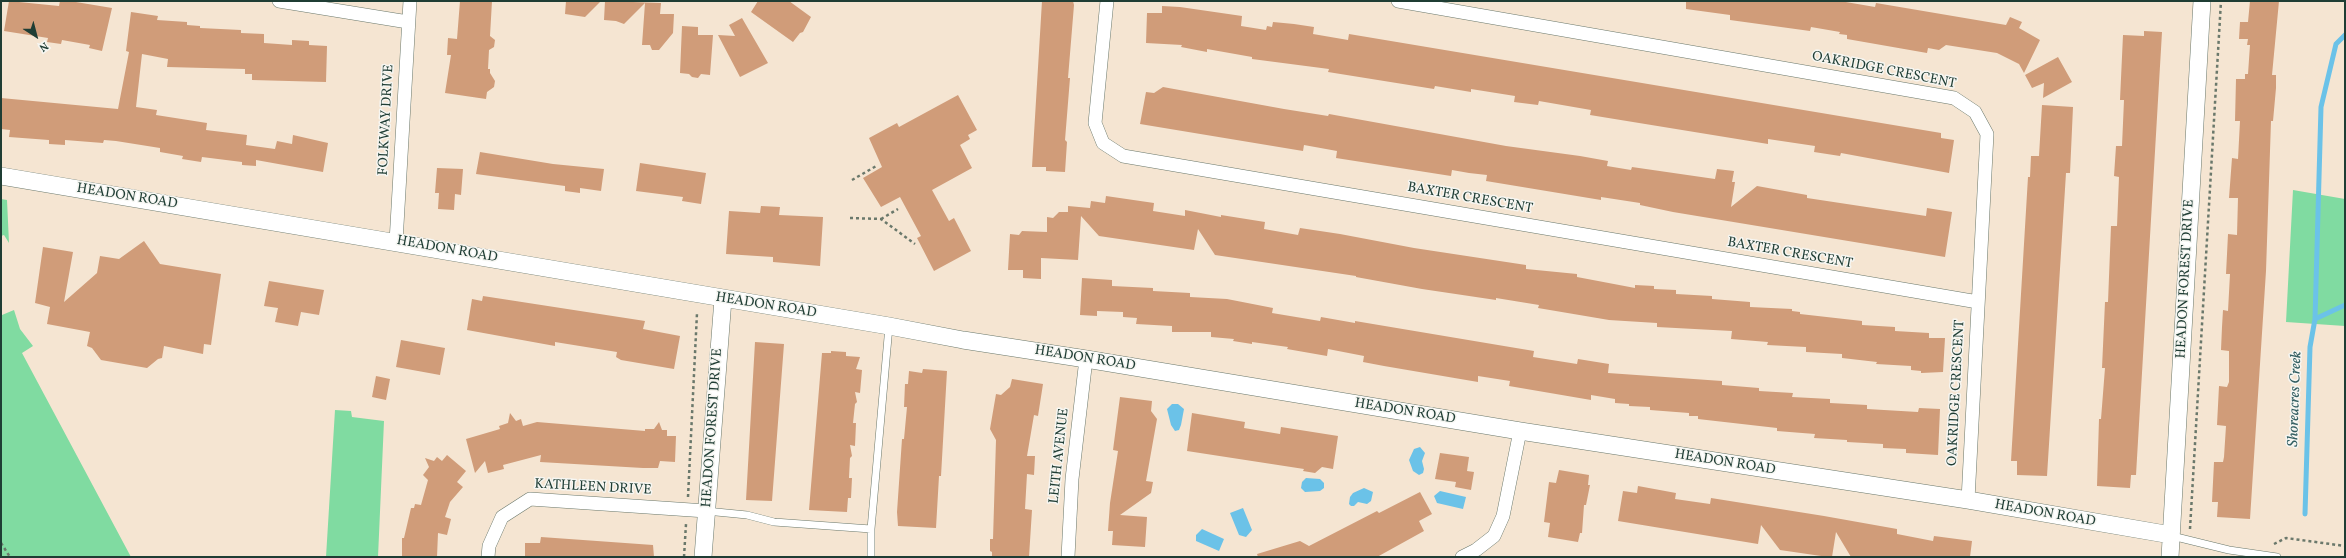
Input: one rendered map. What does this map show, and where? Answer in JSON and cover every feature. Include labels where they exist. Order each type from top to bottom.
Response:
[{"type":"street","points":[[279,1],[408,22]]},
{"type":"street","name":"FOLKWAY DRIVE","points":[[396,242],[410,1]]},
{"type":"street","name":"BAXTER CRESCENT","points":[[1107,1],[1095,123],[1103,143],[1123,156],[1978,302]]},
{"type":"street","name":"OAKRIDGE CRESCENT","points":[[1398,1],[1954,98],[1975,112],[1987,134],[1968,500]]},
{"type":"street","name":"HEADON FOREST DRIVE","points":[[2170,557],[2202,1]]},
{"type":"street","name":"HEADON ROAD","points":[[1,176],[889,326],[963,340],[1520,431],[1968,500],[2171,535]]},
{"type":"street","name":"HEADON FOREST DRIVE","points":[[703,557],[723,299]]},
{"type":"street","name":"LEITH AVENUE","points":[[1068,557],[1072,479],[1086,359]]},
{"type":"street","points":[[1462,557],[1476,550],[1494,536],[1503,516],[1520,431]]},
{"type":"street","name":"KATHLEEN DRIVE","points":[[488,557],[489,546],[502,517],[530,499],[706,511]]},
{"type":"lane","points":[[871,557],[871,529],[889,326]]},
{"type":"lane","points":[[706,511],[747,516],[774,522],[871,529]]},
{"type":"lane","points":[[2171,535],[2229,550],[2277,557]]},
{"type":"path","points":[[2191,540],[2221,1]]},
{"type":"path","points":[[852,180],[878,164]]},
{"type":"path","points":[[850,218],[881,219],[898,209]]},
{"type":"path","points":[[881,219],[915,244]]},
{"type":"path","points":[[684,557],[688,510],[697,313]]},
{"type":"path","points":[[2272,545],[2286,538],[2345,546]]},
{"type":"path","points":[[1,543],[10,557]]},
{"type":"green space","points":[[2293,190],[2345,199],[2345,326],[2286,322]]},
{"type":"green space","points":[[1,199],[7,200],[9,243],[4,235],[1,236]]},
{"type":"green space","points":[[14,310],[20,329],[33,346],[22,353],[131,557],[1,557],[1,313],[2,315]]},
{"type":"green space","points":[[335,410],[351,411],[352,417],[384,421],[378,557],[326,557]]},
{"type":"water","points":[[1172,404],[1178,404],[1184,409],[1179,430],[1175,431],[1171,425],[1167,409]]},
{"type":"water","points":[[1420,447],[1425,453],[1422,461],[1424,469],[1423,473],[1419,475],[1413,471],[1409,460],[1414,449]]},
{"type":"water","points":[[1306,478],[1320,479],[1324,483],[1324,488],[1320,491],[1305,492],[1301,488],[1302,482]]},
{"type":"water","points":[[1364,488],[1373,492],[1371,501],[1367,504],[1358,502],[1354,506],[1351,506],[1349,504],[1350,497],[1353,493]]},
{"type":"water","points":[[1440,491],[1466,497],[1463,509],[1437,503],[1434,496]]},
{"type":"water","points":[[1243,508],[1252,530],[1246,537],[1239,535],[1230,513]]},
{"type":"water","points":[[1202,529],[1224,539],[1219,551],[1196,541],[1196,535]]},
{"type":"building","points":[[9,1],[59,6],[60,1],[70,1],[112,8],[102,51],[89,48],[90,45],[62,40],[61,44],[47,42],[48,38],[4,31]]},
{"type":"building","points":[[460,1],[492,1],[490,36],[495,40],[494,47],[489,50],[488,69],[490,69],[490,73],[495,81],[494,87],[487,92],[486,99],[445,93],[451,55],[447,55],[448,38],[457,39]]},
{"type":"building","points":[[566,1],[601,1],[585,17],[565,14]]},
{"type":"building","points":[[605,1],[661,3],[660,14],[674,14],[673,33],[659,50],[652,50],[650,45],[642,45],[645,3],[624,24],[616,21],[604,20]]},
{"type":"building","points":[[758,1],[789,1],[811,17],[803,32],[800,33],[793,42],[751,12]]},
{"type":"building","points":[[1042,1],[1073,1],[1074,5],[1068,78],[1070,78],[1065,140],[1067,142],[1065,172],[1046,171],[1046,167],[1032,167]]},
{"type":"building","points":[[1686,1],[1840,1],[1875,7],[1876,3],[2006,25],[2010,17],[2022,22],[2019,28],[2040,40],[2024,73],[2019,64],[1997,53],[1946,45],[1939,50],[1928,48],[1927,53],[1847,39],[1847,35],[1839,34],[1840,32],[1811,27],[1810,31],[1730,20],[1730,15],[1686,9]]},
{"type":"building","points":[[2250,1],[2279,1],[2272,75],[2276,75],[2276,88],[2273,121],[2271,121],[2266,271],[2250,519],[2217,517],[2218,502],[2212,502],[2214,462],[2223,462],[2224,457],[2226,426],[2217,425],[2219,386],[2227,387],[2229,382],[2229,351],[2221,350],[2222,327],[2223,310],[2228,311],[2230,274],[2226,274],[2228,234],[2237,235],[2238,198],[2229,198],[2232,158],[2238,159],[2240,121],[2235,121],[2236,79],[2245,79],[2245,74],[2248,74],[2250,45],[2247,45],[2248,39],[2239,39],[2240,22],[2248,22]]},
{"type":"building","points":[[1162,6],[1180,7],[1242,16],[1241,26],[1266,30],[1267,26],[1272,27],[1273,22],[1314,27],[1313,34],[1348,40],[1349,34],[1941,133],[1941,138],[1954,140],[1949,173],[1841,153],[1840,156],[1814,152],[1815,146],[1768,139],[1768,144],[1590,115],[1591,110],[1539,101],[1538,105],[1514,102],[1515,96],[1471,89],[1471,92],[1435,86],[1434,89],[1328,72],[1329,69],[1252,59],[1252,57],[1207,49],[1207,52],[1181,47],[1182,45],[1146,43],[1147,13],[1162,13]]},
{"type":"building","points":[[131,12],[158,16],[157,20],[187,22],[187,25],[200,26],[200,28],[241,30],[241,33],[264,34],[264,43],[292,45],[292,40],[309,41],[309,45],[327,46],[326,82],[252,80],[252,74],[245,74],[245,69],[167,67],[168,59],[142,54],[136,107],[157,110],[156,115],[207,123],[206,130],[247,135],[246,145],[275,149],[277,141],[292,144],[293,135],[328,143],[323,172],[256,160],[256,166],[242,165],[242,162],[202,157],[201,162],[182,159],[183,156],[160,152],[160,148],[116,141],[104,140],[103,143],[65,140],[65,145],[49,144],[49,140],[9,137],[10,130],[1,129],[1,98],[118,109],[129,52],[126,51]]},
{"type":"building","points":[[742,18],[768,63],[740,77],[718,35],[735,36],[729,25]]},
{"type":"building","points":[[682,26],[698,27],[698,35],[713,35],[710,75],[701,74],[698,78],[692,77],[689,74],[680,73]]},
{"type":"building","points":[[2144,31],[2162,32],[2136,475],[2131,475],[2130,488],[2097,486],[2099,419],[2101,419],[2105,368],[2102,368],[2105,302],[2108,302],[2111,226],[2117,226],[2119,177],[2114,176],[2116,146],[2122,146],[2124,100],[2120,100],[2123,35],[2144,36]]},
{"type":"building","points":[[2058,57],[2072,82],[2043,98],[2044,83],[2032,88],[2025,75]]},
{"type":"building","points":[[1163,87],[1284,109],[1328,116],[1329,114],[1506,146],[1580,156],[1608,161],[1607,166],[1631,170],[1632,167],[1715,179],[1717,169],[1734,171],[1732,182],[1735,182],[1731,207],[1757,186],[1807,195],[1807,198],[1926,216],[1927,208],[1952,212],[1945,257],[1673,212],[1640,205],[1640,203],[1601,197],[1601,200],[1486,181],[1487,175],[1452,170],[1451,176],[1336,158],[1337,151],[1304,145],[1303,151],[1140,124],[1146,92],[1154,93]]},
{"type":"building","points":[[958,95],[977,130],[968,135],[970,139],[960,145],[972,168],[932,190],[949,221],[954,218],[971,251],[934,271],[917,238],[921,236],[900,197],[881,207],[863,178],[882,167],[869,138],[897,123],[899,127]]},
{"type":"building","points":[[2042,105],[2073,107],[2070,173],[2066,173],[2047,476],[2017,475],[2017,461],[2011,461],[2028,177],[2030,177],[2031,156],[2039,156]]},
{"type":"building","points":[[480,152],[553,164],[604,169],[601,191],[580,188],[580,193],[565,191],[565,186],[476,174]]},
{"type":"building","points":[[640,163],[706,173],[701,204],[682,201],[683,197],[636,191]]},
{"type":"building","points":[[437,168],[463,169],[461,195],[455,194],[454,210],[438,209],[439,193],[435,193]]},
{"type":"building","points":[[1106,196],[1154,203],[1153,211],[1185,216],[1185,210],[1221,217],[1221,215],[1265,222],[1264,229],[1298,235],[1300,228],[1340,234],[1414,248],[1526,265],[1526,269],[1577,274],[1577,277],[1635,288],[1635,285],[1654,286],[1654,289],[1676,290],[1676,294],[1712,296],[1712,299],[1750,302],[1750,307],[1792,309],[1792,311],[1800,312],[1800,314],[1862,321],[1862,325],[1895,327],[1895,331],[1929,333],[1929,338],[1945,338],[1943,372],[1921,373],[1921,371],[1911,370],[1911,366],[1876,364],[1877,362],[1842,358],[1842,354],[1806,352],[1806,347],[1767,345],[1768,342],[1731,339],[1732,331],[1657,327],[1657,323],[1609,320],[1538,308],[1539,305],[1422,289],[1356,276],[1215,255],[1198,229],[1194,250],[1099,236],[1081,216],[1078,260],[1041,258],[1041,279],[1023,278],[1023,270],[1008,270],[1010,234],[1019,235],[1022,231],[1047,232],[1047,217],[1053,218],[1059,212],[1068,212],[1068,206],[1090,208],[1091,201],[1105,203]]},
{"type":"building","points":[[761,206],[780,207],[779,215],[823,217],[820,266],[773,262],[773,257],[726,254],[729,211],[760,213]]},
{"type":"building","points":[[144,241],[160,264],[221,274],[211,345],[204,344],[203,354],[164,346],[162,358],[158,359],[147,368],[101,360],[92,348],[87,346],[90,332],[47,324],[50,307],[35,303],[43,247],[73,252],[64,302],[97,273],[100,256],[119,259]]},
{"type":"building","points":[[1082,278],[1112,280],[1112,286],[1153,288],[1153,291],[1190,293],[1190,297],[1227,299],[1273,308],[1272,313],[1320,321],[1321,317],[1355,323],[1355,321],[1534,351],[1533,357],[1577,364],[1578,359],[1609,364],[1608,373],[1722,381],[1722,385],[1759,388],[1759,391],[1793,393],[1792,397],[1830,399],[1830,403],[1867,405],[1867,409],[1918,412],[1919,408],[1940,409],[1938,455],[1906,453],[1906,449],[1883,448],[1883,444],[1814,438],[1815,434],[1777,431],[1777,428],[1698,419],[1698,416],[1689,416],[1689,413],[1650,410],[1650,407],[1629,406],[1629,404],[1615,403],[1615,399],[1591,395],[1591,400],[1509,386],[1510,381],[1478,376],[1478,382],[1384,366],[1363,362],[1364,356],[1328,349],[1327,356],[1287,349],[1288,347],[1252,342],[1252,344],[1233,341],[1234,339],[1211,337],[1211,332],[1172,332],[1172,326],[1136,324],[1137,318],[1123,317],[1123,312],[1097,311],[1097,316],[1080,315]]},
{"type":"building","points":[[269,281],[324,290],[319,315],[301,312],[298,326],[275,322],[278,308],[264,306]]},
{"type":"building","points":[[483,296],[645,321],[643,329],[680,336],[674,369],[621,360],[616,357],[617,352],[555,342],[555,346],[467,330],[472,299],[482,301]]},
{"type":"building","points":[[401,340],[445,348],[440,375],[396,367]]},
{"type":"building","points":[[755,342],[784,344],[772,501],[746,500]]},
{"type":"building","points":[[831,351],[846,352],[846,356],[860,357],[856,369],[862,370],[860,393],[855,392],[857,402],[855,404],[853,423],[856,423],[855,446],[850,445],[852,456],[850,458],[849,478],[852,478],[851,498],[848,498],[847,512],[809,510],[822,353],[831,353]]},
{"type":"building","points":[[923,369],[947,371],[941,476],[939,476],[936,528],[898,526],[897,512],[902,439],[904,439],[907,407],[904,407],[905,384],[908,384],[909,371],[922,373]]},
{"type":"building","points":[[376,376],[390,379],[386,400],[372,397]]},
{"type":"building","points":[[1012,379],[1043,384],[1038,416],[1034,415],[1027,456],[1035,456],[1034,475],[1027,474],[1025,509],[1032,510],[1029,557],[992,557],[992,552],[990,551],[990,539],[993,539],[996,440],[990,429],[996,394],[1001,395],[1010,387]]},
{"type":"building","points":[[1120,397],[1152,401],[1151,411],[1157,419],[1146,481],[1153,482],[1151,493],[1120,515],[1147,517],[1145,547],[1112,545],[1113,531],[1108,531],[1110,503],[1118,451],[1113,450]]},
{"type":"building","points":[[510,413],[516,421],[521,419],[523,426],[537,422],[645,431],[645,429],[654,429],[659,422],[662,430],[667,430],[667,436],[676,436],[675,462],[660,461],[658,468],[643,468],[540,462],[541,455],[503,465],[504,469],[488,473],[485,461],[475,473],[466,439],[500,429],[499,426],[508,423]]},
{"type":"building","points":[[1192,413],[1245,422],[1244,428],[1280,434],[1281,427],[1338,436],[1333,469],[1322,467],[1315,473],[1303,471],[1304,469],[1187,451]]},
{"type":"building","points":[[1440,453],[1469,457],[1467,471],[1474,472],[1471,490],[1455,487],[1456,482],[1435,479]]},
{"type":"building","points":[[447,455],[466,471],[457,482],[463,487],[450,502],[445,517],[451,519],[447,535],[438,533],[437,557],[402,557],[402,538],[404,538],[411,508],[414,508],[415,504],[421,505],[428,480],[423,475],[429,467],[425,458],[434,461],[437,457],[442,461]]},
{"type":"building","points":[[1559,470],[1589,475],[1588,485],[1590,485],[1586,505],[1584,505],[1582,533],[1580,533],[1578,542],[1548,537],[1550,523],[1544,522],[1549,482],[1556,483]]},
{"type":"building","points":[[1638,486],[1676,493],[1675,499],[1710,504],[1711,498],[1897,529],[1897,534],[1933,541],[1934,536],[1972,541],[1970,557],[1851,557],[1836,532],[1832,557],[1828,557],[1780,550],[1761,525],[1758,544],[1618,521],[1623,491],[1637,493]]},
{"type":"building","points":[[1420,492],[1432,514],[1419,521],[1424,531],[1377,557],[1258,557],[1257,554],[1300,541],[1309,546],[1377,511],[1379,513]]},
{"type":"building","points":[[541,537],[653,545],[654,557],[525,557],[525,543],[540,543]]},
{"type":"waterway","points":[[2315,319],[2321,107],[2336,44],[2345,35]]},
{"type":"waterway","name":"Shoreacres Creek","points":[[2305,514],[2310,347],[2315,319],[2345,305]]}]
